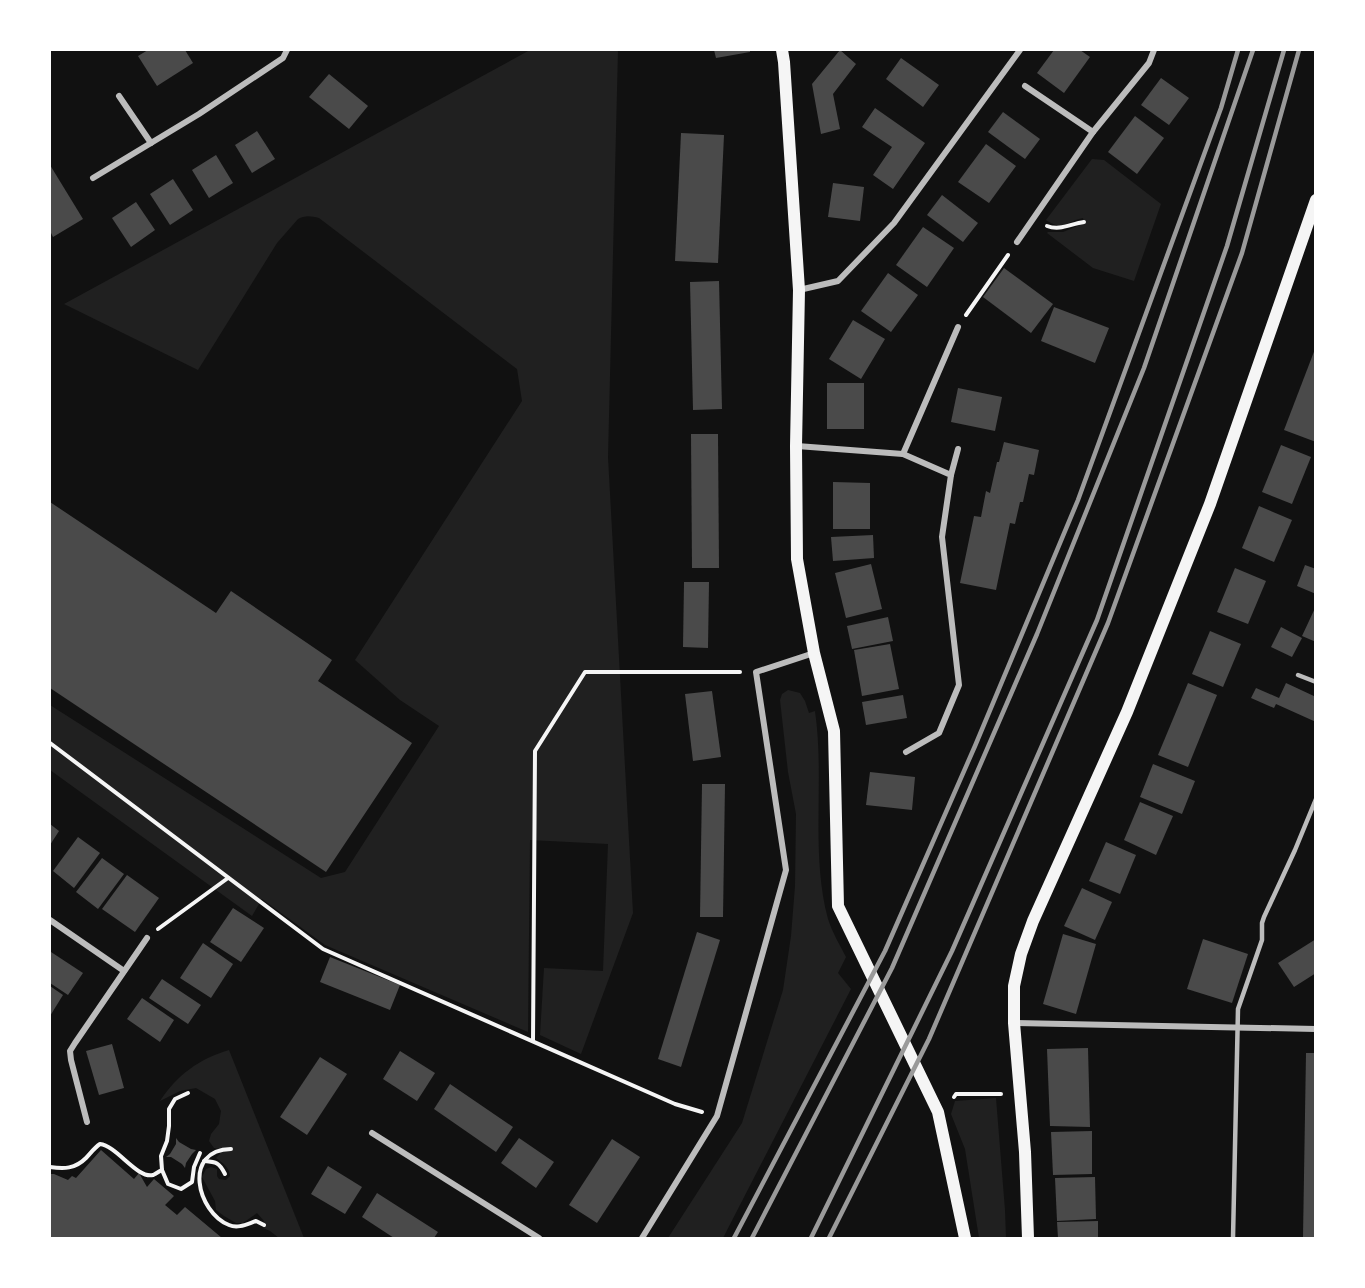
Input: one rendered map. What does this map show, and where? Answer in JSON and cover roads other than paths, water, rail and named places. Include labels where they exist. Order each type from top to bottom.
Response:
[{"type":"main road","points":[[782,50],[799,290],[796,446],[797,558],[814,653],[834,731],[838,906],[938,1112],[965,1239]]},
{"type":"main road","points":[[1028,1239],[1025,1152],[1014,1023],[1014,986],[1021,954],[1033,921],[1127,712],[1210,504],[1316,200]]},
{"type":"street","points":[[93,178],[199,114],[283,58],[287,50]]},
{"type":"street","points":[[799,290],[838,281],[894,223],[1020,50]]},
{"type":"street","points":[[1017,242],[1093,132],[1149,63],[1154,50]]},
{"type":"street","points":[[1025,86],[1093,132]]},
{"type":"street","points":[[119,96],[151,143]]},
{"type":"street","points":[[903,454],[958,327]]},
{"type":"street","points":[[796,446],[903,454],[951,475]]},
{"type":"street","points":[[906,752],[939,734],[959,685],[942,537],[951,475],[958,448]]},
{"type":"street","points":[[642,1239],[717,1116],[786,870],[756,672],[814,653]]},
{"type":"street","points":[[50,920],[124,971]]},
{"type":"street","points":[[87,1122],[70,1051],[147,938]]},
{"type":"street","points":[[1014,1023],[1316,1029]]},
{"type":"street","points":[[372,1133],[540,1239]]},
{"type":"lane","points":[[1298,675],[1316,682]]},
{"type":"lane","points":[[1233,1239],[1238,1009],[1260,946],[1262,922],[1316,799]]},
{"type":"railway","points":[[734,1238],[885,951],[975,746],[1078,500],[1221,108],[1238,50]]},
{"type":"railway","points":[[752,1238],[892,968],[1037,634],[1144,368],[1253,50]]},
{"type":"railway","points":[[811,1238],[952,951],[1097,620],[1227,246],[1284,50]]},
{"type":"railway","points":[[829,1238],[929,1039],[1108,623],[1242,253],[1299,50]]}]
